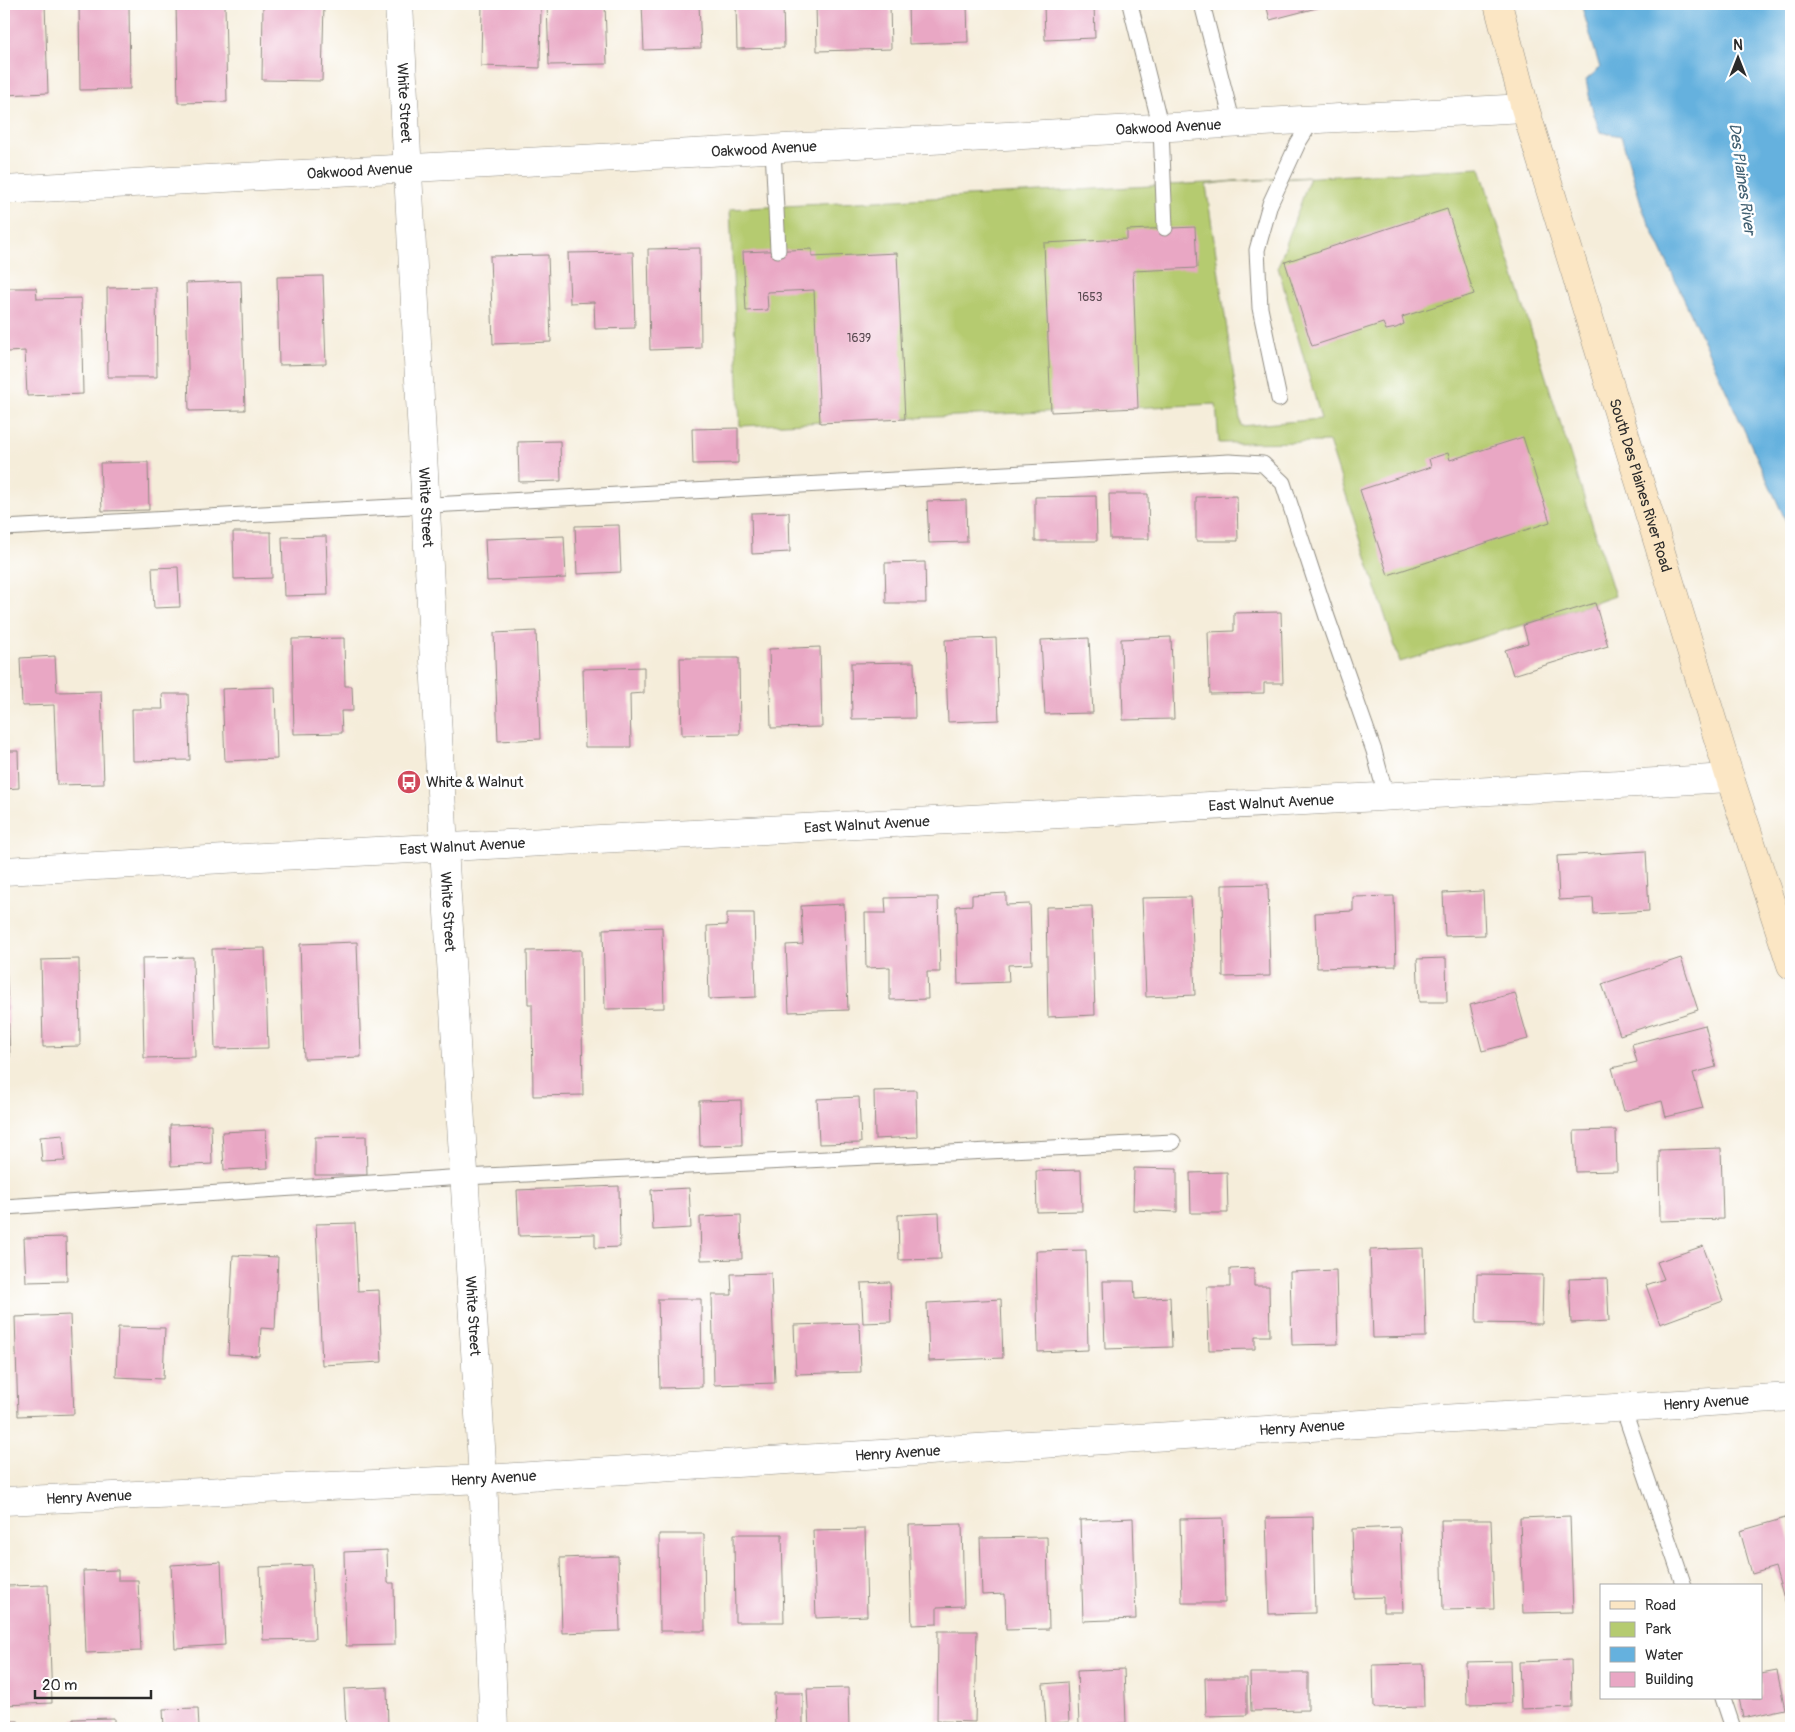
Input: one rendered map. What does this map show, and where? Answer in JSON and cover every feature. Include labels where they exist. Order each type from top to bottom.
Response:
[{"type":"main road","name":"South Des Plaines River Road","points":[[1498,4],[1526,108],[1730,778],[1791,965]]},
{"type":"street","name":"White Street","points":[[399,4],[444,848],[483,1479],[494,1728]]},
{"type":"street","name":"Oakwood Avenue","points":[[4,190],[1526,108]]},
{"type":"street","name":"East Walnut Avenue","points":[[4,872],[1730,778]]},
{"type":"street","name":"Henry Avenue","points":[[4,1501],[483,1479],[1791,1397]]},
{"type":"lane","points":[[1130,4],[1161,128],[1165,228]]},
{"type":"lane","points":[[1202,4],[1233,124]]},
{"type":"lane","points":[[1279,399],[1260,308],[1257,250],[1270,204],[1298,143],[1313,119]]},
{"type":"lane","points":[[773,149],[778,250]]},
{"type":"lane","points":[[4,528],[1228,462],[1263,464],[1283,483],[1374,751],[1386,796]]},
{"type":"lane","points":[[4,1207],[464,1177],[1173,1142]]},
{"type":"lane","points":[[1623,1408],[1683,1584]]},
{"type":"lane","points":[[1724,1700],[1733,1728]]},
{"type":"green space","points":[[1480,168],[1615,596],[1400,662],[1329,442],[1219,443],[1216,404],[740,426],[730,209],[1226,182],[1206,185],[1241,426],[1321,419],[1278,267],[1310,177]]},
{"type":"water","name":"Des Plaines River","points":[[1581,4],[1791,4],[1791,532],[1643,210],[1621,136],[1600,132],[1591,105],[1586,80],[1600,68]]},
{"type":"building","points":[[4,4],[45,4],[48,93],[4,95]]},
{"type":"building","points":[[79,4],[129,4],[130,89],[80,90]]},
{"type":"building","points":[[176,4],[225,4],[227,102],[178,103]]},
{"type":"building","points":[[263,4],[324,4],[322,81],[262,80]]},
{"type":"building","points":[[482,4],[541,4],[540,68],[481,66]]},
{"type":"building","points":[[547,4],[605,4],[607,64],[549,65]]},
{"type":"building","points":[[642,4],[699,4],[701,48],[644,50]]},
{"type":"building","points":[[736,4],[783,4],[784,48],[737,49]]},
{"type":"building","points":[[816,4],[890,4],[891,49],[817,51]]},
{"type":"building","points":[[908,4],[967,4],[968,42],[909,44]]},
{"type":"building","points":[[1044,4],[1094,4],[1095,38],[1045,40]]},
{"type":"building","points":[[1266,4],[1332,4],[1270,20]]},
{"type":"building","points":[[1447,209],[1474,294],[1402,317],[1404,324],[1396,328],[1386,330],[1383,323],[1312,346],[1285,262]]},
{"type":"building","points":[[1195,227],[1197,268],[1133,271],[1138,408],[1051,412],[1044,243],[1127,239],[1127,230]]},
{"type":"building","points":[[700,248],[701,348],[650,350],[648,249]]},
{"type":"building","points":[[812,249],[812,257],[897,253],[905,419],[820,423],[814,290],[767,292],[768,310],[746,311],[743,252]]},
{"type":"building","points":[[633,252],[635,328],[595,329],[594,302],[570,303],[568,253]]},
{"type":"building","points":[[548,255],[551,342],[493,344],[490,256]]},
{"type":"building","points":[[323,276],[326,364],[279,365],[277,277]]},
{"type":"building","points":[[241,281],[245,410],[189,411],[186,283]]},
{"type":"building","points":[[156,287],[157,377],[108,377],[107,288]]},
{"type":"building","points":[[6,288],[36,288],[37,299],[81,298],[83,394],[27,396],[25,351],[7,352]]},
{"type":"building","points":[[738,428],[738,463],[693,464],[692,429]]},
{"type":"building","points":[[1523,437],[1550,522],[1388,575],[1360,490],[1431,467],[1429,459],[1448,453],[1450,460]]},
{"type":"building","points":[[560,441],[561,481],[519,482],[518,442]]},
{"type":"building","points":[[148,462],[149,510],[102,511],[100,463]]},
{"type":"building","points":[[1109,494],[1148,494],[1149,539],[1110,539]]},
{"type":"building","points":[[1096,496],[1097,541],[1035,541],[1035,497]]},
{"type":"building","points":[[1237,496],[1238,541],[1196,541],[1196,497]]},
{"type":"building","points":[[966,500],[967,542],[929,543],[927,501]]},
{"type":"building","points":[[789,512],[790,552],[752,554],[751,513]]},
{"type":"building","points":[[619,525],[621,572],[577,574],[575,526]]},
{"type":"building","points":[[233,532],[271,532],[272,578],[234,579]]},
{"type":"building","points":[[326,536],[328,595],[284,596],[282,537]]},
{"type":"building","points":[[564,536],[566,578],[487,581],[485,539]]},
{"type":"building","points":[[925,562],[926,603],[886,603],[885,563]]},
{"type":"building","points":[[178,567],[180,607],[154,608],[152,568]]},
{"type":"building","points":[[1595,603],[1608,646],[1513,675],[1505,650],[1528,643],[1523,625]]},
{"type":"building","points":[[1281,612],[1283,683],[1264,683],[1264,693],[1210,694],[1208,632],[1234,631],[1234,613]]},
{"type":"building","points":[[536,631],[540,739],[498,741],[494,633]]},
{"type":"building","points":[[1171,637],[1174,719],[1123,720],[1121,639]]},
{"type":"building","points":[[344,638],[345,686],[352,686],[353,711],[341,711],[342,733],[294,734],[292,639]]},
{"type":"building","points":[[996,638],[999,720],[948,722],[945,640]]},
{"type":"building","points":[[1089,638],[1093,713],[1045,714],[1041,640]]},
{"type":"building","points":[[820,647],[822,727],[771,728],[769,649]]},
{"type":"building","points":[[55,656],[57,692],[101,691],[104,784],[57,785],[54,705],[22,706],[20,658]]},
{"type":"building","points":[[680,658],[739,658],[740,734],[682,735]]},
{"type":"building","points":[[914,662],[915,718],[852,719],[851,663]]},
{"type":"building","points":[[644,667],[644,693],[630,694],[631,747],[585,747],[583,669]]},
{"type":"building","points":[[275,687],[277,759],[225,761],[222,689]]},
{"type":"building","points":[[162,694],[188,694],[190,760],[133,761],[132,709],[163,709]]},
{"type":"building","points":[[4,751],[18,751],[19,788],[4,789]]},
{"type":"building","points":[[1646,851],[1649,911],[1594,914],[1593,898],[1559,900],[1557,856]]},
{"type":"building","points":[[1268,884],[1270,976],[1223,977],[1222,885]]},
{"type":"building","points":[[1483,891],[1485,935],[1445,936],[1443,893]]},
{"type":"building","points":[[1006,893],[1006,905],[1030,904],[1032,964],[1008,965],[1009,982],[958,984],[956,906],[972,905],[972,895]]},
{"type":"building","points":[[1394,896],[1396,966],[1317,968],[1315,913],[1353,911],[1353,897]]},
{"type":"building","points":[[938,897],[940,972],[927,972],[928,999],[890,1000],[890,967],[866,968],[865,913],[886,913],[885,898]]},
{"type":"building","points":[[1191,897],[1195,995],[1146,997],[1142,898]]},
{"type":"building","points":[[844,904],[848,1010],[789,1012],[786,945],[803,944],[801,906]]},
{"type":"building","points":[[1092,906],[1095,1015],[1048,1017],[1046,907]]},
{"type":"building","points":[[727,913],[754,913],[756,997],[709,999],[707,926],[727,925]]},
{"type":"building","points":[[662,927],[664,1008],[605,1009],[603,929]]},
{"type":"building","points":[[357,942],[361,1057],[304,1059],[300,944]]},
{"type":"building","points":[[265,948],[268,1048],[215,1049],[212,949]]},
{"type":"building","points":[[581,950],[583,1095],[533,1096],[532,1004],[528,1004],[527,951]]},
{"type":"building","points":[[193,957],[195,1057],[144,1058],[142,958]]},
{"type":"building","points":[[1446,958],[1447,1002],[1419,1002],[1417,959]]},
{"type":"building","points":[[1681,958],[1698,1010],[1620,1035],[1602,984]]},
{"type":"building","points":[[79,959],[80,1046],[43,1047],[41,960]]},
{"type":"building","points":[[4,960],[6,960],[10,1057],[4,1057]]},
{"type":"building","points":[[1515,993],[1528,1039],[1482,1051],[1470,1005]]},
{"type":"building","points":[[1705,1025],[1716,1067],[1693,1073],[1703,1108],[1666,1117],[1662,1101],[1624,1111],[1612,1068],[1637,1062],[1632,1044]]},
{"type":"building","points":[[916,1090],[917,1137],[875,1139],[874,1091]]},
{"type":"building","points":[[859,1097],[861,1143],[819,1144],[817,1099]]},
{"type":"building","points":[[741,1100],[742,1145],[700,1146],[699,1101]]},
{"type":"building","points":[[211,1124],[212,1164],[171,1166],[170,1125]]},
{"type":"building","points":[[266,1130],[268,1168],[224,1170],[222,1132]]},
{"type":"building","points":[[1616,1130],[1617,1171],[1576,1172],[1574,1131]]},
{"type":"building","points":[[63,1135],[65,1161],[42,1162],[40,1137]]},
{"type":"building","points":[[366,1136],[367,1175],[315,1175],[315,1137]]},
{"type":"building","points":[[1721,1148],[1723,1219],[1660,1221],[1659,1150]]},
{"type":"building","points":[[1134,1168],[1177,1169],[1177,1212],[1133,1210]]},
{"type":"building","points":[[1081,1170],[1082,1211],[1037,1212],[1036,1171]]},
{"type":"building","points":[[1227,1172],[1228,1213],[1191,1213],[1190,1173]]},
{"type":"building","points":[[619,1186],[620,1247],[595,1248],[595,1234],[519,1236],[517,1190]]},
{"type":"building","points":[[689,1188],[691,1228],[653,1230],[651,1190]]},
{"type":"building","points":[[939,1213],[941,1259],[899,1260],[898,1215]]},
{"type":"building","points":[[741,1215],[742,1259],[701,1260],[700,1217]]},
{"type":"building","points":[[355,1223],[358,1291],[379,1290],[382,1362],[322,1365],[316,1224]]},
{"type":"building","points":[[66,1237],[67,1281],[26,1282],[24,1238]]},
{"type":"building","points":[[1703,1246],[1723,1301],[1660,1324],[1646,1285],[1664,1279],[1657,1262]]},
{"type":"building","points":[[1424,1248],[1426,1337],[1373,1338],[1370,1250]]},
{"type":"building","points":[[1086,1250],[1088,1350],[1038,1352],[1036,1251]]},
{"type":"building","points":[[233,1255],[278,1257],[275,1329],[261,1328],[259,1356],[228,1354]]},
{"type":"building","points":[[1254,1268],[1254,1286],[1269,1286],[1270,1336],[1255,1336],[1255,1349],[1209,1350],[1207,1287],[1230,1287],[1230,1269]]},
{"type":"building","points":[[1336,1270],[1338,1344],[1292,1345],[1290,1272]]},
{"type":"building","points":[[771,1273],[775,1383],[714,1385],[712,1295],[732,1295],[731,1274]]},
{"type":"building","points":[[1477,1274],[1543,1275],[1542,1324],[1476,1323]]},
{"type":"building","points":[[1607,1278],[1609,1321],[1571,1323],[1569,1279]]},
{"type":"building","points":[[1103,1281],[1134,1281],[1135,1299],[1170,1297],[1172,1347],[1105,1349]]},
{"type":"building","points":[[890,1282],[891,1322],[863,1323],[861,1283]]},
{"type":"building","points":[[658,1299],[701,1299],[702,1387],[660,1388]]},
{"type":"building","points":[[1001,1299],[1003,1358],[929,1361],[927,1303]]},
{"type":"building","points":[[70,1315],[74,1414],[18,1416],[15,1317]]},
{"type":"building","points":[[859,1323],[861,1372],[796,1374],[794,1325]]},
{"type":"building","points":[[118,1327],[165,1328],[163,1379],[116,1377]]},
{"type":"building","points":[[1570,1516],[1573,1612],[1523,1613],[1520,1518]]},
{"type":"building","points":[[1313,1517],[1315,1613],[1269,1614],[1266,1518]]},
{"type":"building","points":[[1133,1518],[1136,1619],[1083,1621],[1080,1520]]},
{"type":"building","points":[[1223,1518],[1225,1603],[1182,1603],[1180,1519]]},
{"type":"building","points":[[1785,1518],[1791,1541],[1791,1615],[1789,1616],[1775,1567],[1752,1574],[1740,1531]]},
{"type":"building","points":[[1441,1520],[1491,1520],[1494,1609],[1443,1610]]},
{"type":"building","points":[[962,1524],[964,1606],[937,1607],[937,1624],[912,1625],[909,1525]]},
{"type":"building","points":[[1400,1527],[1403,1612],[1383,1612],[1383,1597],[1354,1598],[1352,1529]]},
{"type":"building","points":[[865,1529],[867,1616],[816,1618],[813,1530]]},
{"type":"building","points":[[659,1534],[704,1534],[705,1631],[660,1631]]},
{"type":"building","points":[[734,1534],[782,1534],[784,1622],[735,1622]]},
{"type":"building","points":[[1047,1537],[1049,1629],[1006,1630],[1005,1594],[982,1595],[980,1538]]},
{"type":"building","points":[[387,1550],[388,1583],[394,1583],[395,1645],[346,1646],[344,1552]]},
{"type":"building","points":[[618,1556],[620,1631],[562,1633],[560,1558]]},
{"type":"building","points":[[221,1562],[225,1645],[175,1648],[171,1565]]},
{"type":"building","points":[[312,1565],[315,1639],[263,1640],[260,1567]]},
{"type":"building","points":[[118,1570],[118,1580],[138,1580],[141,1651],[86,1653],[83,1571]]},
{"type":"building","points":[[48,1585],[52,1703],[4,1705],[4,1586]]},
{"type":"building","points":[[938,1631],[977,1631],[975,1722],[937,1721]]},
{"type":"building","points":[[1571,1660],[1572,1707],[1521,1709],[1519,1662]]},
{"type":"building","points":[[1510,1661],[1511,1703],[1467,1704],[1466,1662]]},
{"type":"building","points":[[1423,1664],[1424,1707],[1374,1708],[1373,1665]]},
{"type":"building","points":[[1124,1669],[1126,1723],[1079,1725],[1077,1671]]},
{"type":"building","points":[[1777,1671],[1785,1709],[1743,1718],[1739,1700],[1762,1700],[1762,1674]]},
{"type":"building","points":[[1250,1673],[1308,1673],[1308,1710],[1251,1711]]},
{"type":"building","points":[[1205,1678],[1247,1678],[1247,1715],[1206,1716]]},
{"type":"building","points":[[1067,1682],[1069,1722],[1046,1724],[1043,1684]]},
{"type":"building","points":[[387,1687],[388,1728],[346,1728],[344,1689]]},
{"type":"building","points":[[848,1688],[849,1728],[809,1728],[807,1689]]},
{"type":"building","points":[[774,1693],[803,1693],[803,1728],[775,1728]]},
{"type":"building","points":[[198,1708],[199,1728],[164,1728],[163,1709]]},
{"type":"building","points":[[114,1718],[114,1728],[73,1728],[73,1719]]},
{"type":"building","points":[[4,1721],[18,1721],[18,1728],[4,1728]]},
{"type":"place","name":"White & Walnut","points":[[409,782]]}]
